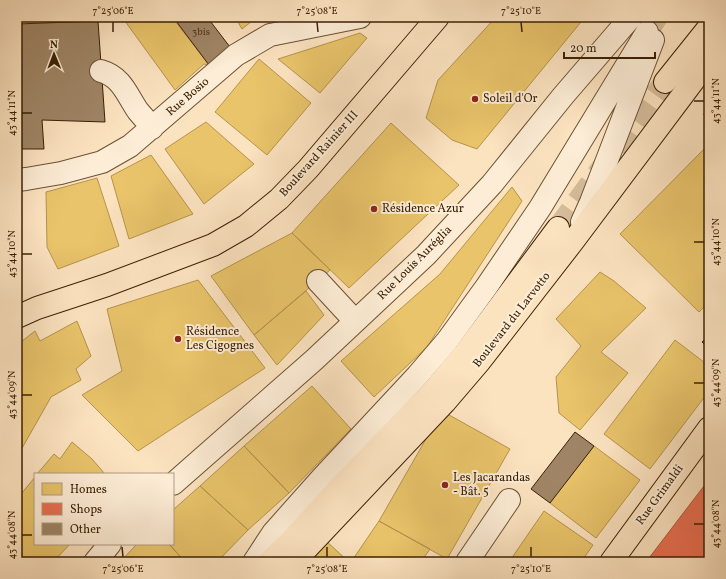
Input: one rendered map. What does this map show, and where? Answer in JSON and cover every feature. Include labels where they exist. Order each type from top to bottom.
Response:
[{"type":"main road","name":"Boulevard Rainier III","points":[[17,317],[36,308],[107,286],[213,245],[246,226],[279,199],[308,169],[438,17]]},
{"type":"main road","points":[[665,82],[709,27]]},
{"type":"main road","name":"Boulevard du Larvotto","points":[[270,562],[336,491],[432,392],[566,234],[709,60]]},
{"type":"main road","name":"Boulevard du Larvotto","points":[[294,562],[445,402],[480,361],[566,234]]},
{"type":"main road","name":"Rue Grimaldi","points":[[611,562],[709,428]]},
{"type":"street","name":"Rue Bosio","points":[[17,180],[26,180],[61,173],[102,162],[130,146],[236,55],[270,35],[360,17]]},
{"type":"street","name":"Rue Louis Auréglia","points":[[174,483],[310,364],[426,255],[492,184],[563,96],[631,17]]},
{"type":"street","points":[[254,562],[273,533],[417,376],[447,341],[487,286],[540,208],[651,32],[591,202],[566,234]]},
{"type":"street","points":[[102,71],[108,73],[120,82],[138,111],[152,128]]},
{"type":"street","points":[[318,281],[355,321]]},
{"type":"street","points":[[467,562],[510,500]]},
{"type":"street","points":[[95,562],[109,545]]},
{"type":"building: Homes","points":[[122,17],[172,17],[209,65],[204,64],[175,90]]},
{"type":"building: Homes","points":[[235,17],[257,17],[242,29]]},
{"type":"building: Homes","name":"Soleil d'Or","points":[[496,17],[585,17],[477,149],[452,140],[426,118],[438,80]]},
{"type":"building: Homes","points":[[360,33],[367,38],[320,93],[278,59]]},
{"type":"building: Homes","points":[[259,59],[311,103],[267,155],[215,112]]},
{"type":"building: Homes","points":[[709,108],[709,120],[703,114]]},
{"type":"building: Homes","points":[[206,122],[254,164],[204,204],[165,149]]},
{"type":"building: Homes","name":"Résidence Azur","points":[[391,123],[459,185],[349,288],[292,233]]},
{"type":"building: Homes","points":[[709,144],[709,302],[699,312],[620,234]]},
{"type":"building: Homes","points":[[151,155],[193,214],[129,239],[111,176]]},
{"type":"building: Homes","points":[[97,178],[119,246],[58,269],[47,247],[46,192]]},
{"type":"building: Homes","points":[[512,187],[522,201],[427,347],[374,397],[341,361],[440,274]]},
{"type":"building: Homes","points":[[292,233],[330,270],[254,335],[211,276]]},
{"type":"building: Homes","points":[[600,272],[614,281],[646,308],[601,352],[628,373],[580,430],[559,413],[556,377],[581,346],[556,319]]},
{"type":"building: Homes","name":"Résidence Les Cigognes","points":[[198,280],[265,368],[138,451],[82,395],[122,371],[107,309]]},
{"type":"building: Homes","points":[[306,291],[324,315],[277,365],[254,335]]},
{"type":"building: Homes","points":[[77,321],[91,356],[76,369],[81,380],[51,397],[21,450],[17,447],[17,345],[35,331],[40,341]]},
{"type":"building: Homes","points":[[675,340],[709,366],[709,391],[650,469],[604,434]]},
{"type":"building: Homes","points":[[312,386],[351,429],[289,493],[244,446]]},
{"type":"building: Homes","name":"Les Jacarandas - Bât. 5","points":[[442,411],[510,449],[447,559],[379,521]]},
{"type":"building: Homes","points":[[72,442],[92,459],[104,473],[38,473],[54,454],[60,459]]},
{"type":"building: Homes","points":[[244,446],[289,493],[248,530],[200,486]]},
{"type":"building: Homes","points":[[594,446],[640,480],[596,538],[550,503]]},
{"type":"building: Homes","points":[[34,478],[34,545],[69,545],[53,562],[17,562],[17,499]]},
{"type":"building: Homes","points":[[200,486],[248,530],[217,562],[185,562],[170,545],[174,545],[174,509]]},
{"type":"building: Homes","points":[[544,511],[593,545],[581,562],[509,562]]},
{"type":"building: Homes","points":[[379,521],[430,549],[421,562],[351,562]]},
{"type":"building: Homes","points":[[325,540],[349,562],[304,562]]},
{"type":"building: Homes","points":[[136,545],[170,545],[185,562],[120,562]]},
{"type":"building: Shops","points":[[707,482],[709,482],[709,562],[646,562]]},
{"type":"building: Other","points":[[173,17],[207,17],[230,47],[209,65]]},
{"type":"building: Other","points":[[98,21],[105,122],[42,120],[44,149],[17,149],[17,24]]},
{"type":"building: Other","points":[[709,335],[709,349],[702,342]]},
{"type":"building: Other","points":[[575,432],[594,446],[550,503],[531,489]]},
{"type":"tunnel","points":[[647,32],[657,17]]},
{"type":"tunnel","points":[[558,228],[665,82]]},
{"type":"place","name":"Soleil d'Or","points":[[475,99]]},
{"type":"place","name":"Résidence Azur","points":[[374,209]]},
{"type":"place","name":"Résidence Les Cigognes","points":[[178,339]]},
{"type":"place","name":"Les Jacarandas - Bât. 5","points":[[445,485]]}]
